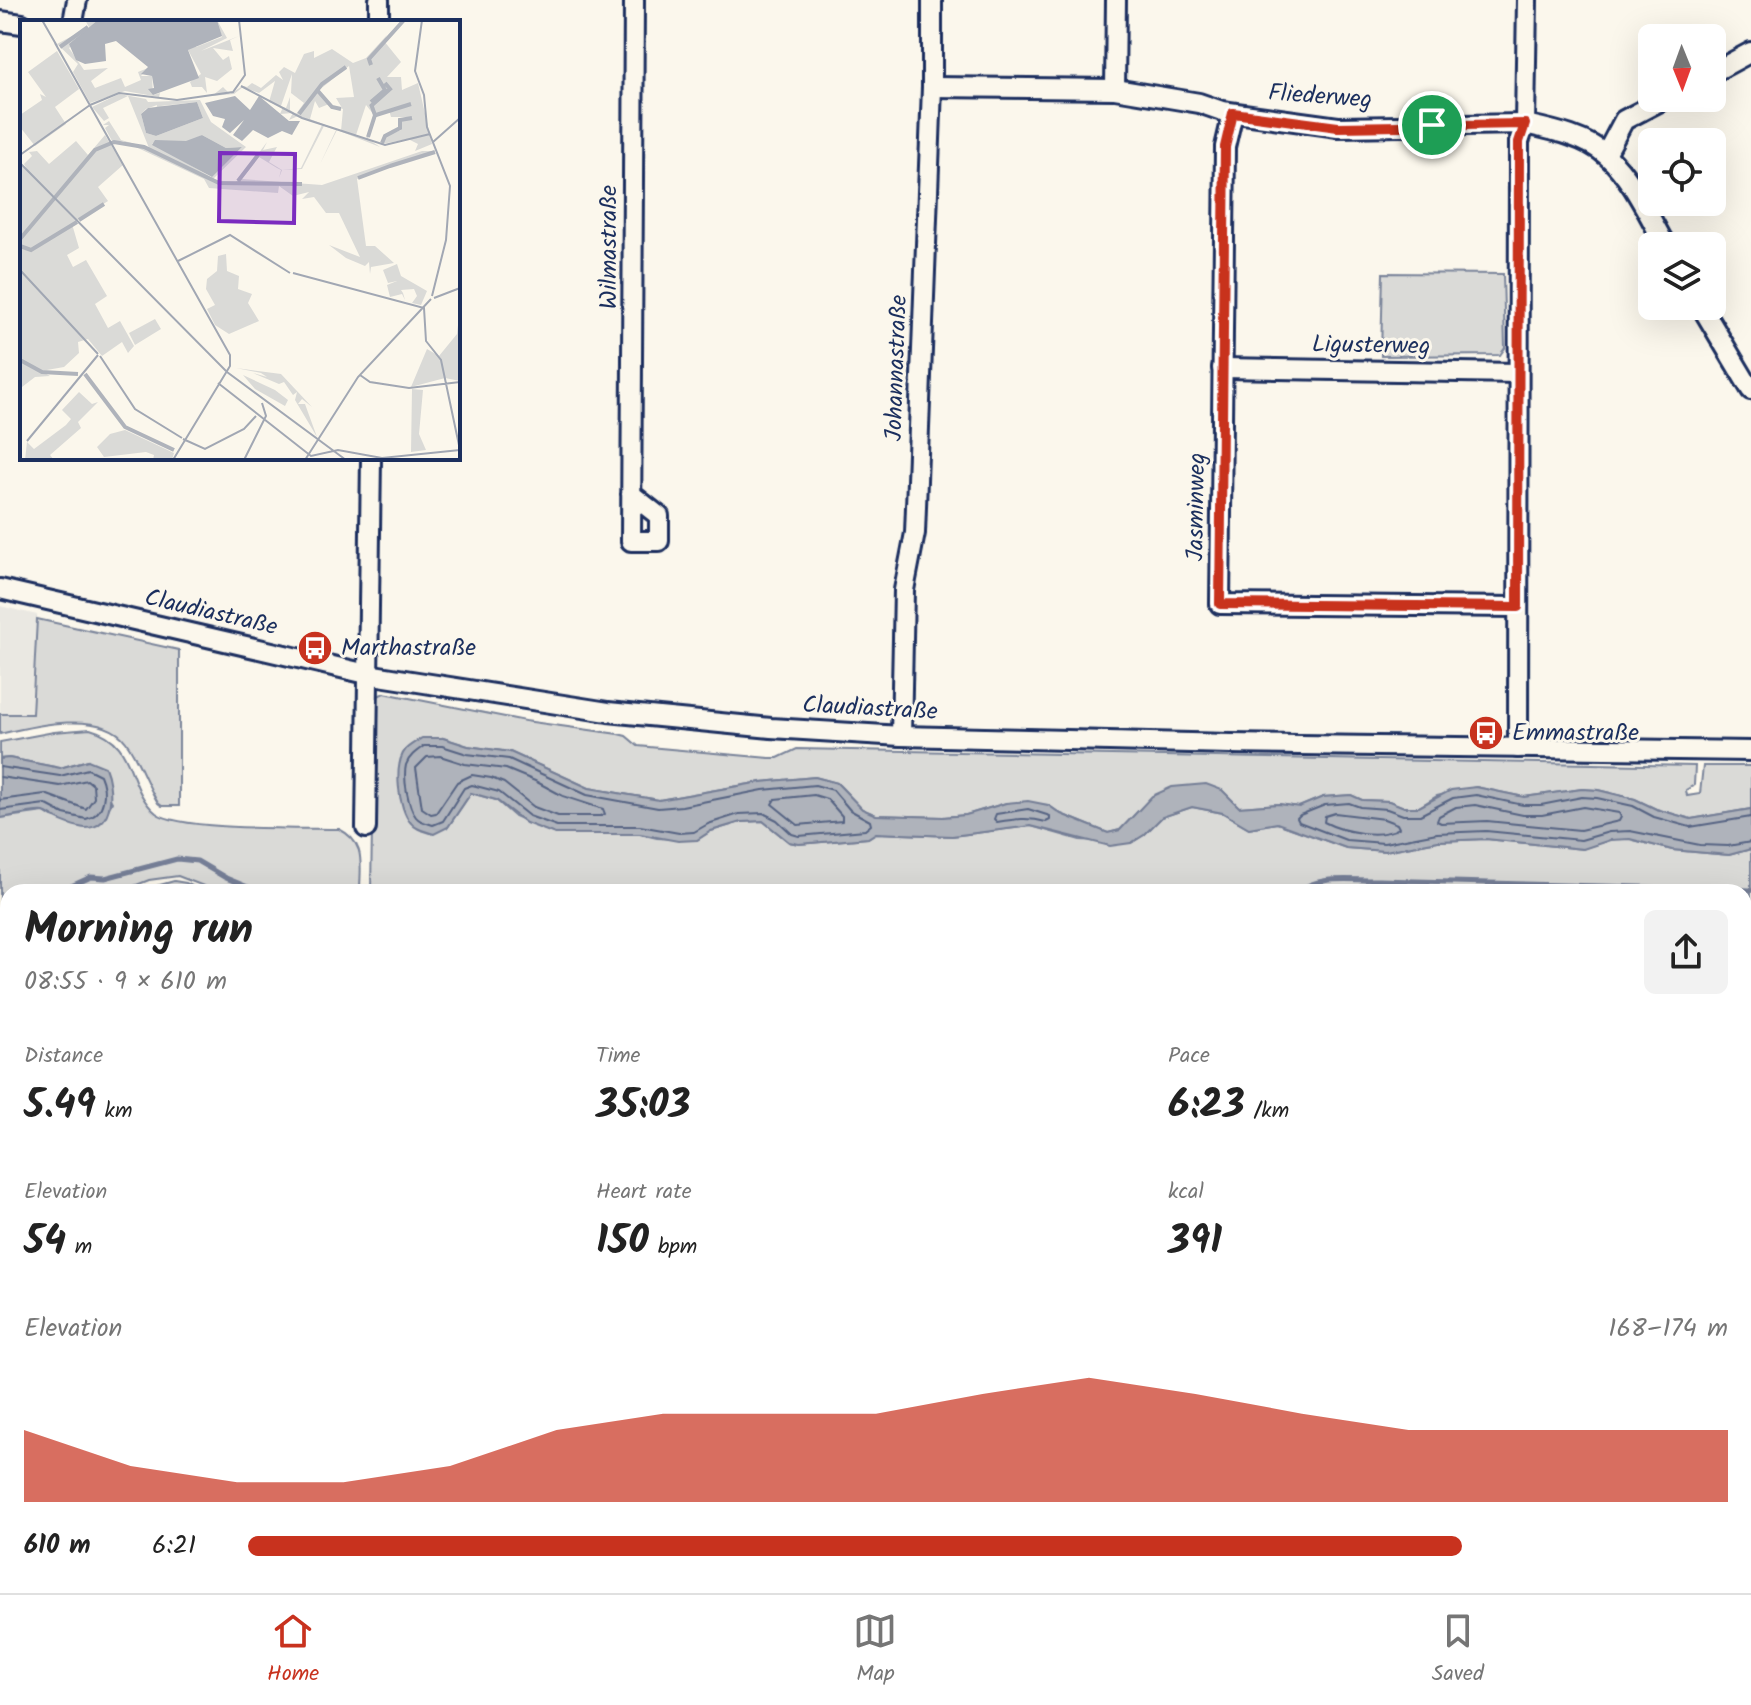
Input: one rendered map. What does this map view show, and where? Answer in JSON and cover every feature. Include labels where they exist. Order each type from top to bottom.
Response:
[{"type":"street","points":[[73,20],[77,0]]},
{"type":"street","name":"Wilmastraße","points":[[631,494],[634,0]]},
{"type":"street","name":"Johannastraße","points":[[901,736],[904,590],[915,533],[932,87],[932,0]]},
{"type":"street","points":[[1115,89],[1116,0]]},
{"type":"street","points":[[1518,748],[1519,142],[1525,124],[1527,0]]},
{"type":"street","points":[[0,21],[20,24]]},
{"type":"street","points":[[1726,65],[1751,52]]},
{"type":"street","name":"Fliederweg","points":[[932,87],[1115,89],[1199,103],[1233,113],[1338,127],[1525,124],[1562,134],[1606,154]]},
{"type":"street","points":[[1639,112],[1624,120],[1606,154],[1624,176],[1658,232]]},
{"type":"street","name":"Jasminweg","points":[[1233,113],[1225,147],[1220,604],[1518,607]]},
{"type":"street","points":[[1709,320],[1751,390]]},
{"type":"street","name":"Ligusterweg","points":[[1222,368],[1518,373]]},
{"type":"street","points":[[366,828],[371,460]]},
{"type":"street","name":"Claudiastraße","points":[[0,589],[367,674],[608,712],[771,728],[901,736],[1751,751]]},
{"type":"shaded area","points":[[1383,273],[1503,274],[1505,348],[1500,355],[1381,356]]},
{"type":"shaded area","points":[[0,606],[37,615],[32,714],[0,714]]},
{"type":"shaded area","points":[[37,619],[179,650],[179,806],[162,806],[158,803],[126,742],[115,732],[101,726],[48,724],[0,734],[0,714],[32,714]]},
{"type":"shaded area","points":[[384,693],[525,721],[618,734],[626,736],[638,746],[769,758],[778,758],[797,749],[1695,766],[1694,785],[1686,790],[1687,796],[1700,794],[1703,766],[1751,766],[1751,809],[1691,819],[1635,799],[1582,789],[1524,797],[1476,787],[1437,796],[1419,807],[1362,800],[1351,795],[1323,797],[1299,807],[1279,804],[1239,807],[1222,790],[1153,796],[1120,830],[1108,833],[1061,814],[1048,805],[1006,803],[966,815],[943,817],[876,815],[862,809],[837,783],[815,777],[761,782],[659,800],[589,788],[510,752],[468,746],[443,738],[448,827],[471,793],[496,800],[514,816],[555,834],[640,834],[697,840],[711,831],[741,822],[763,821],[789,842],[799,844],[868,838],[876,833],[952,836],[1031,826],[1080,840],[1131,843],[1162,817],[1192,807],[1223,813],[1249,828],[1277,823],[1346,848],[1385,851],[1438,841],[1486,839],[1582,849],[1611,839],[1630,839],[1672,850],[1729,855],[1751,849],[1751,884],[371,884],[376,697]]},
{"type":"shaded area","points":[[90,729],[105,735],[124,754],[146,802],[156,813],[169,819],[215,826],[339,829],[358,848],[360,884],[198,884],[178,876],[139,884],[0,884],[0,818],[44,812],[52,817],[96,825],[104,818],[112,802],[88,760],[60,768],[0,759],[0,742]]},
{"type":"shaded area","points":[[174,881],[188,884],[163,884]]},
{"type":"water","points":[[422,738],[443,738],[468,746],[510,752],[589,788],[659,800],[761,782],[815,777],[837,783],[862,809],[876,815],[966,815],[1006,803],[1028,801],[1048,805],[1061,814],[1108,833],[1120,830],[1152,796],[1172,787],[1206,784],[1222,790],[1239,807],[1279,804],[1299,807],[1323,797],[1351,795],[1362,800],[1419,807],[1451,790],[1476,787],[1524,797],[1582,789],[1598,790],[1635,799],[1691,819],[1751,809],[1751,849],[1729,855],[1672,850],[1630,839],[1610,840],[1583,849],[1486,839],[1438,841],[1385,851],[1346,848],[1277,823],[1249,828],[1223,813],[1192,807],[1162,817],[1131,843],[1110,846],[1031,826],[952,836],[876,833],[868,838],[799,844],[789,842],[763,821],[741,822],[711,831],[697,840],[678,841],[640,834],[555,834],[526,823],[496,800],[471,793],[448,827],[434,834],[411,823],[400,797],[398,775],[402,756]]},
{"type":"water","points":[[0,759],[60,768],[88,760],[105,767],[110,785],[107,814],[95,826],[85,828],[65,823],[44,812],[0,818]]},
{"type":"waterway","points":[[76,884],[91,877],[105,878],[177,859],[197,861],[241,884]]},
{"type":"waterway","points":[[1312,884],[1347,879],[1531,884]]},
{"type":"waterway","points":[[1373,884],[1377,881]]},
{"type":"place","name":"Marthastraße","points":[[315,648]]},
{"type":"place","name":"Emmastraße","points":[[1486,733]]},
{"type":"route","points":[[1233,113],[1338,127],[1432,125],[1525,124],[1519,142],[1518,607],[1220,604],[1225,147],[1233,113]]}]
